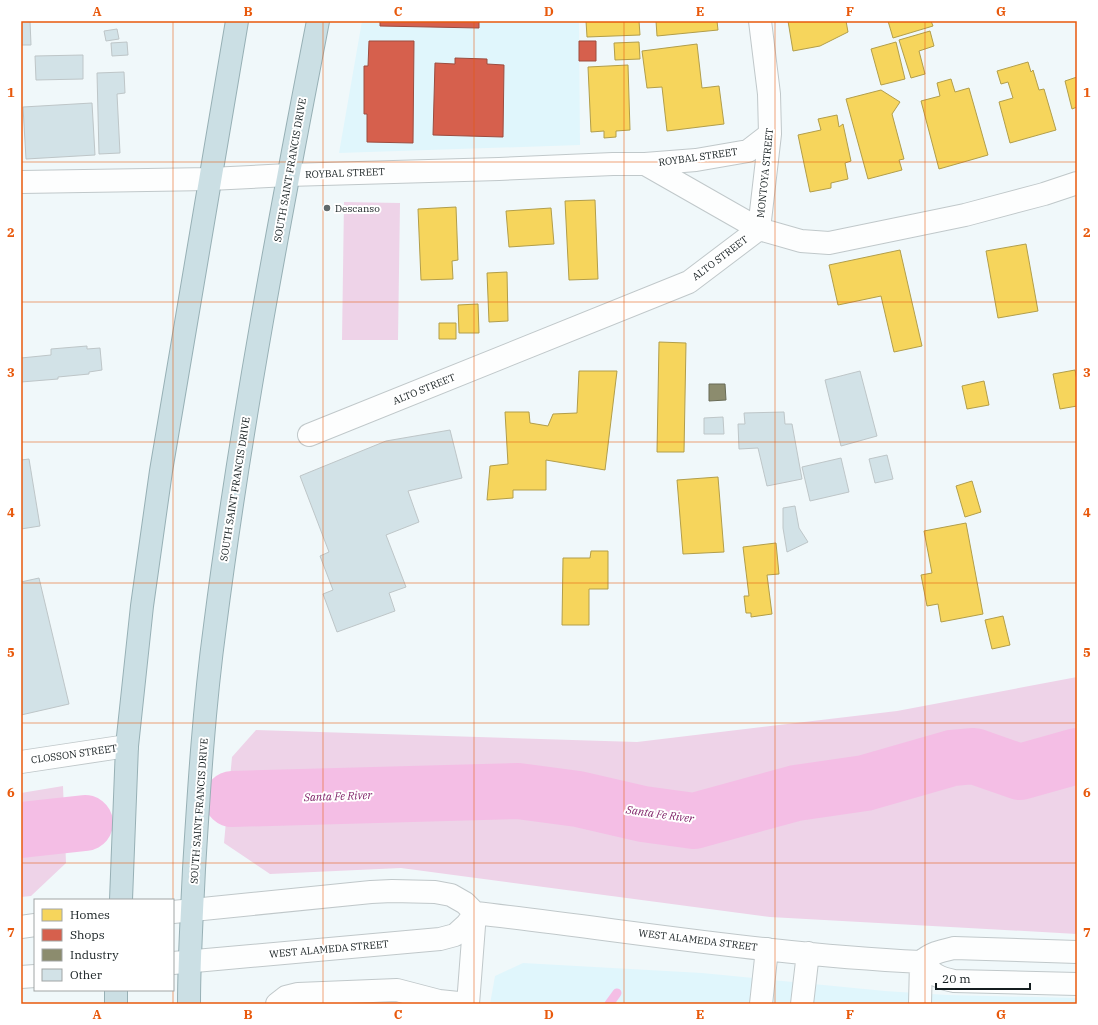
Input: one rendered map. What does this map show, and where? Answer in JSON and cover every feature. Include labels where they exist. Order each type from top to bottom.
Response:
[{"type":"highway","points":[[121,899],[127,746],[142,606],[161,471],[237,21]]},
{"type":"highway","name":"SOUTH SAINT FRANCIS DRIVE","points":[[189,1004],[182,962],[182,911],[199,785],[215,628],[234,488],[288,175],[318,21]]},
{"type":"highway","points":[[116,991],[116,1004]]},
{"type":"street","name":"MONTOYA STREET","points":[[759,229],[770,134],[770,94],[760,21]]},
{"type":"street","name":"ROYBAL STREET","points":[[21,182],[210,179],[288,175],[645,164],[696,160],[748,151],[770,134]]},
{"type":"street","name":"ROYBAL STREET","points":[[645,164],[759,229]]},
{"type":"street","points":[[759,229],[801,242],[829,243],[965,215],[1044,194],[1077,183]]},
{"type":"street","name":"ALTO STREET","points":[[309,436],[689,282],[759,229]]},
{"type":"street","name":"CLOSSON STREET","points":[[21,762],[127,746]]},
{"type":"street","points":[[182,911],[371,892],[412,891],[435,892],[451,895],[465,903],[475,913],[468,1004],[439,1001],[397,990],[298,994],[286,997],[277,1004]]},
{"type":"street","name":"WEST ALAMEDA STREET","points":[[182,962],[440,939],[455,935],[467,924],[475,913],[767,949],[883,960],[921,962]]},
{"type":"street","points":[[21,927],[34,925]]},
{"type":"street","points":[[921,962],[930,955],[942,950],[954,948],[1077,952]]},
{"type":"street","points":[[761,1004],[767,949]]},
{"type":"street","points":[[802,1004],[808,953]]},
{"type":"street","points":[[921,962],[930,972],[941,978],[954,981],[1077,984]]},
{"type":"street","points":[[920,1004],[921,962]]},
{"type":"street","points":[[21,977],[34,976]]},
{"type":"shaded area","points":[[362,21],[579,21],[580,145],[339,153]]},
{"type":"shaded area","points":[[344,202],[400,203],[398,340],[342,340]]},
{"type":"shaded area","points":[[1077,677],[1077,934],[770,917],[401,868],[270,874],[224,843],[232,757],[256,730],[637,742],[897,711]]},
{"type":"shaded area","points":[[63,786],[66,863],[31,896],[21,897],[21,793]]},
{"type":"shaded area","points":[[523,963],[702,973],[885,991],[947,995],[1077,998],[1077,1004],[490,1004],[495,976]]},
{"type":"building: Homes","points":[[586,21],[639,21],[640,35],[587,37]]},
{"type":"building: Homes","points":[[656,21],[717,21],[718,30],[657,36]]},
{"type":"building: Homes","points":[[788,21],[846,21],[848,32],[820,46],[793,51]]},
{"type":"building: Homes","points":[[888,21],[931,21],[933,26],[893,38]]},
{"type":"building: Homes","points":[[930,31],[934,46],[919,51],[925,74],[911,78],[899,40]]},
{"type":"building: Homes","points":[[639,42],[640,59],[615,60],[614,43]]},
{"type":"building: Homes","points":[[896,42],[905,79],[881,85],[871,49]]},
{"type":"building: Homes","points":[[697,44],[702,88],[719,86],[724,124],[667,131],[662,87],[647,88],[642,51]]},
{"type":"building: Homes","points":[[1028,62],[1031,72],[1033,70],[1039,90],[1044,89],[1056,130],[1010,143],[999,102],[1013,98],[1008,82],[1001,84],[997,71]]},
{"type":"building: Homes","points":[[628,65],[630,130],[616,131],[616,137],[604,138],[604,131],[591,132],[588,67]]},
{"type":"building: Homes","points":[[1077,77],[1077,107],[1072,109],[1065,81]]},
{"type":"building: Homes","points":[[951,79],[955,92],[969,88],[988,155],[939,169],[921,101],[940,96],[937,83]]},
{"type":"building: Homes","points":[[881,90],[900,102],[892,114],[904,159],[899,160],[902,170],[868,179],[846,99]]},
{"type":"building: Homes","points":[[837,115],[839,127],[843,124],[851,161],[845,163],[848,179],[831,183],[831,188],[810,192],[798,135],[821,130],[818,119]]},
{"type":"building: Homes","points":[[595,200],[598,279],[569,280],[565,201]]},
{"type":"building: Homes","points":[[456,207],[458,260],[452,261],[453,279],[421,280],[418,209]]},
{"type":"building: Homes","points":[[551,208],[554,244],[509,247],[506,211]]},
{"type":"building: Homes","points":[[1026,244],[1038,311],[998,318],[986,251]]},
{"type":"building: Homes","points":[[900,250],[922,346],[894,352],[881,296],[838,305],[829,265]]},
{"type":"building: Homes","points":[[507,272],[508,321],[489,322],[487,273]]},
{"type":"building: Homes","points":[[478,304],[479,333],[459,333],[458,305]]},
{"type":"building: Homes","points":[[439,323],[456,323],[456,339],[439,339]]},
{"type":"building: Homes","points":[[659,342],[686,343],[684,452],[657,452]]},
{"type":"building: Homes","points":[[1075,370],[1077,380],[1077,406],[1060,409],[1053,374]]},
{"type":"building: Homes","points":[[579,371],[617,371],[605,470],[546,460],[546,490],[513,490],[513,498],[487,500],[490,466],[508,464],[505,412],[529,412],[530,423],[548,426],[553,414],[577,413]]},
{"type":"building: Homes","points":[[984,381],[989,405],[967,409],[962,386]]},
{"type":"building: Homes","points":[[718,477],[724,552],[683,554],[677,480]]},
{"type":"building: Homes","points":[[972,481],[981,512],[965,517],[956,486]]},
{"type":"building: Homes","points":[[966,523],[983,614],[941,622],[938,604],[927,606],[921,575],[932,573],[924,531]]},
{"type":"building: Homes","points":[[776,543],[779,574],[767,575],[772,614],[751,617],[751,613],[746,613],[744,596],[749,596],[743,547]]},
{"type":"building: Homes","points":[[591,551],[608,551],[608,589],[589,589],[589,625],[562,625],[563,558],[590,558]]},
{"type":"building: Homes","points":[[1003,616],[1010,645],[992,649],[985,620]]},
{"type":"building: Shops","points":[[380,21],[479,21],[479,28],[380,26]]},
{"type":"building: Shops","points":[[369,41],[414,41],[413,143],[367,142],[367,114],[364,114],[364,66],[368,66]]},
{"type":"building: Shops","points":[[579,41],[596,41],[596,61],[579,61]]},
{"type":"building: Shops","points":[[455,58],[487,59],[487,64],[504,65],[503,137],[433,135],[435,63],[455,64]]},
{"type":"building: Industry","points":[[709,384],[725,384],[726,400],[709,401]]},
{"type":"building: Other","points":[[21,21],[30,21],[31,45],[21,45]]},
{"type":"building: Other","points":[[117,29],[119,39],[106,41],[104,31]]},
{"type":"building: Other","points":[[127,42],[128,55],[112,56],[111,43]]},
{"type":"building: Other","points":[[83,55],[83,79],[36,80],[35,56]]},
{"type":"building: Other","points":[[124,72],[125,93],[117,94],[120,153],[99,154],[97,73]]},
{"type":"building: Other","points":[[92,103],[95,155],[26,159],[23,107]]},
{"type":"building: Other","points":[[87,346],[87,349],[100,348],[102,370],[89,372],[89,374],[58,377],[58,379],[21,382],[21,358],[51,355],[51,349]]},
{"type":"building: Other","points":[[860,371],[877,436],[841,446],[825,380]]},
{"type":"building: Other","points":[[784,412],[785,424],[792,424],[802,479],[767,486],[758,448],[739,449],[738,424],[745,424],[744,413]]},
{"type":"building: Other","points":[[723,417],[724,434],[704,434],[704,418]]},
{"type":"building: Other","points":[[450,430],[462,478],[408,491],[419,522],[386,535],[406,587],[389,593],[395,611],[337,632],[323,594],[333,590],[320,556],[329,552],[300,476],[386,441]]},
{"type":"building: Other","points":[[887,455],[893,479],[875,483],[869,459]]},
{"type":"building: Other","points":[[841,458],[849,492],[810,501],[802,467]]},
{"type":"building: Other","points":[[29,459],[40,526],[21,529],[21,460]]},
{"type":"building: Other","points":[[795,506],[799,528],[808,542],[787,552],[783,528],[783,508]]},
{"type":"building: Other","points":[[39,578],[69,704],[21,715],[21,582]]},
{"type":"waterway","name":"Santa Fe River","points":[[232,799],[518,791],[578,799],[643,814],[694,821],[796,793],[865,783],[952,758],[974,756],[1020,772],[1077,756]]},
{"type":"waterway","name":"Santa Fe River","points":[[21,830],[85,823]]},
{"type":"waterway","points":[[609,1004],[617,993]]},
{"type":"place","name":"Descanso","points":[[327,208]]}]
